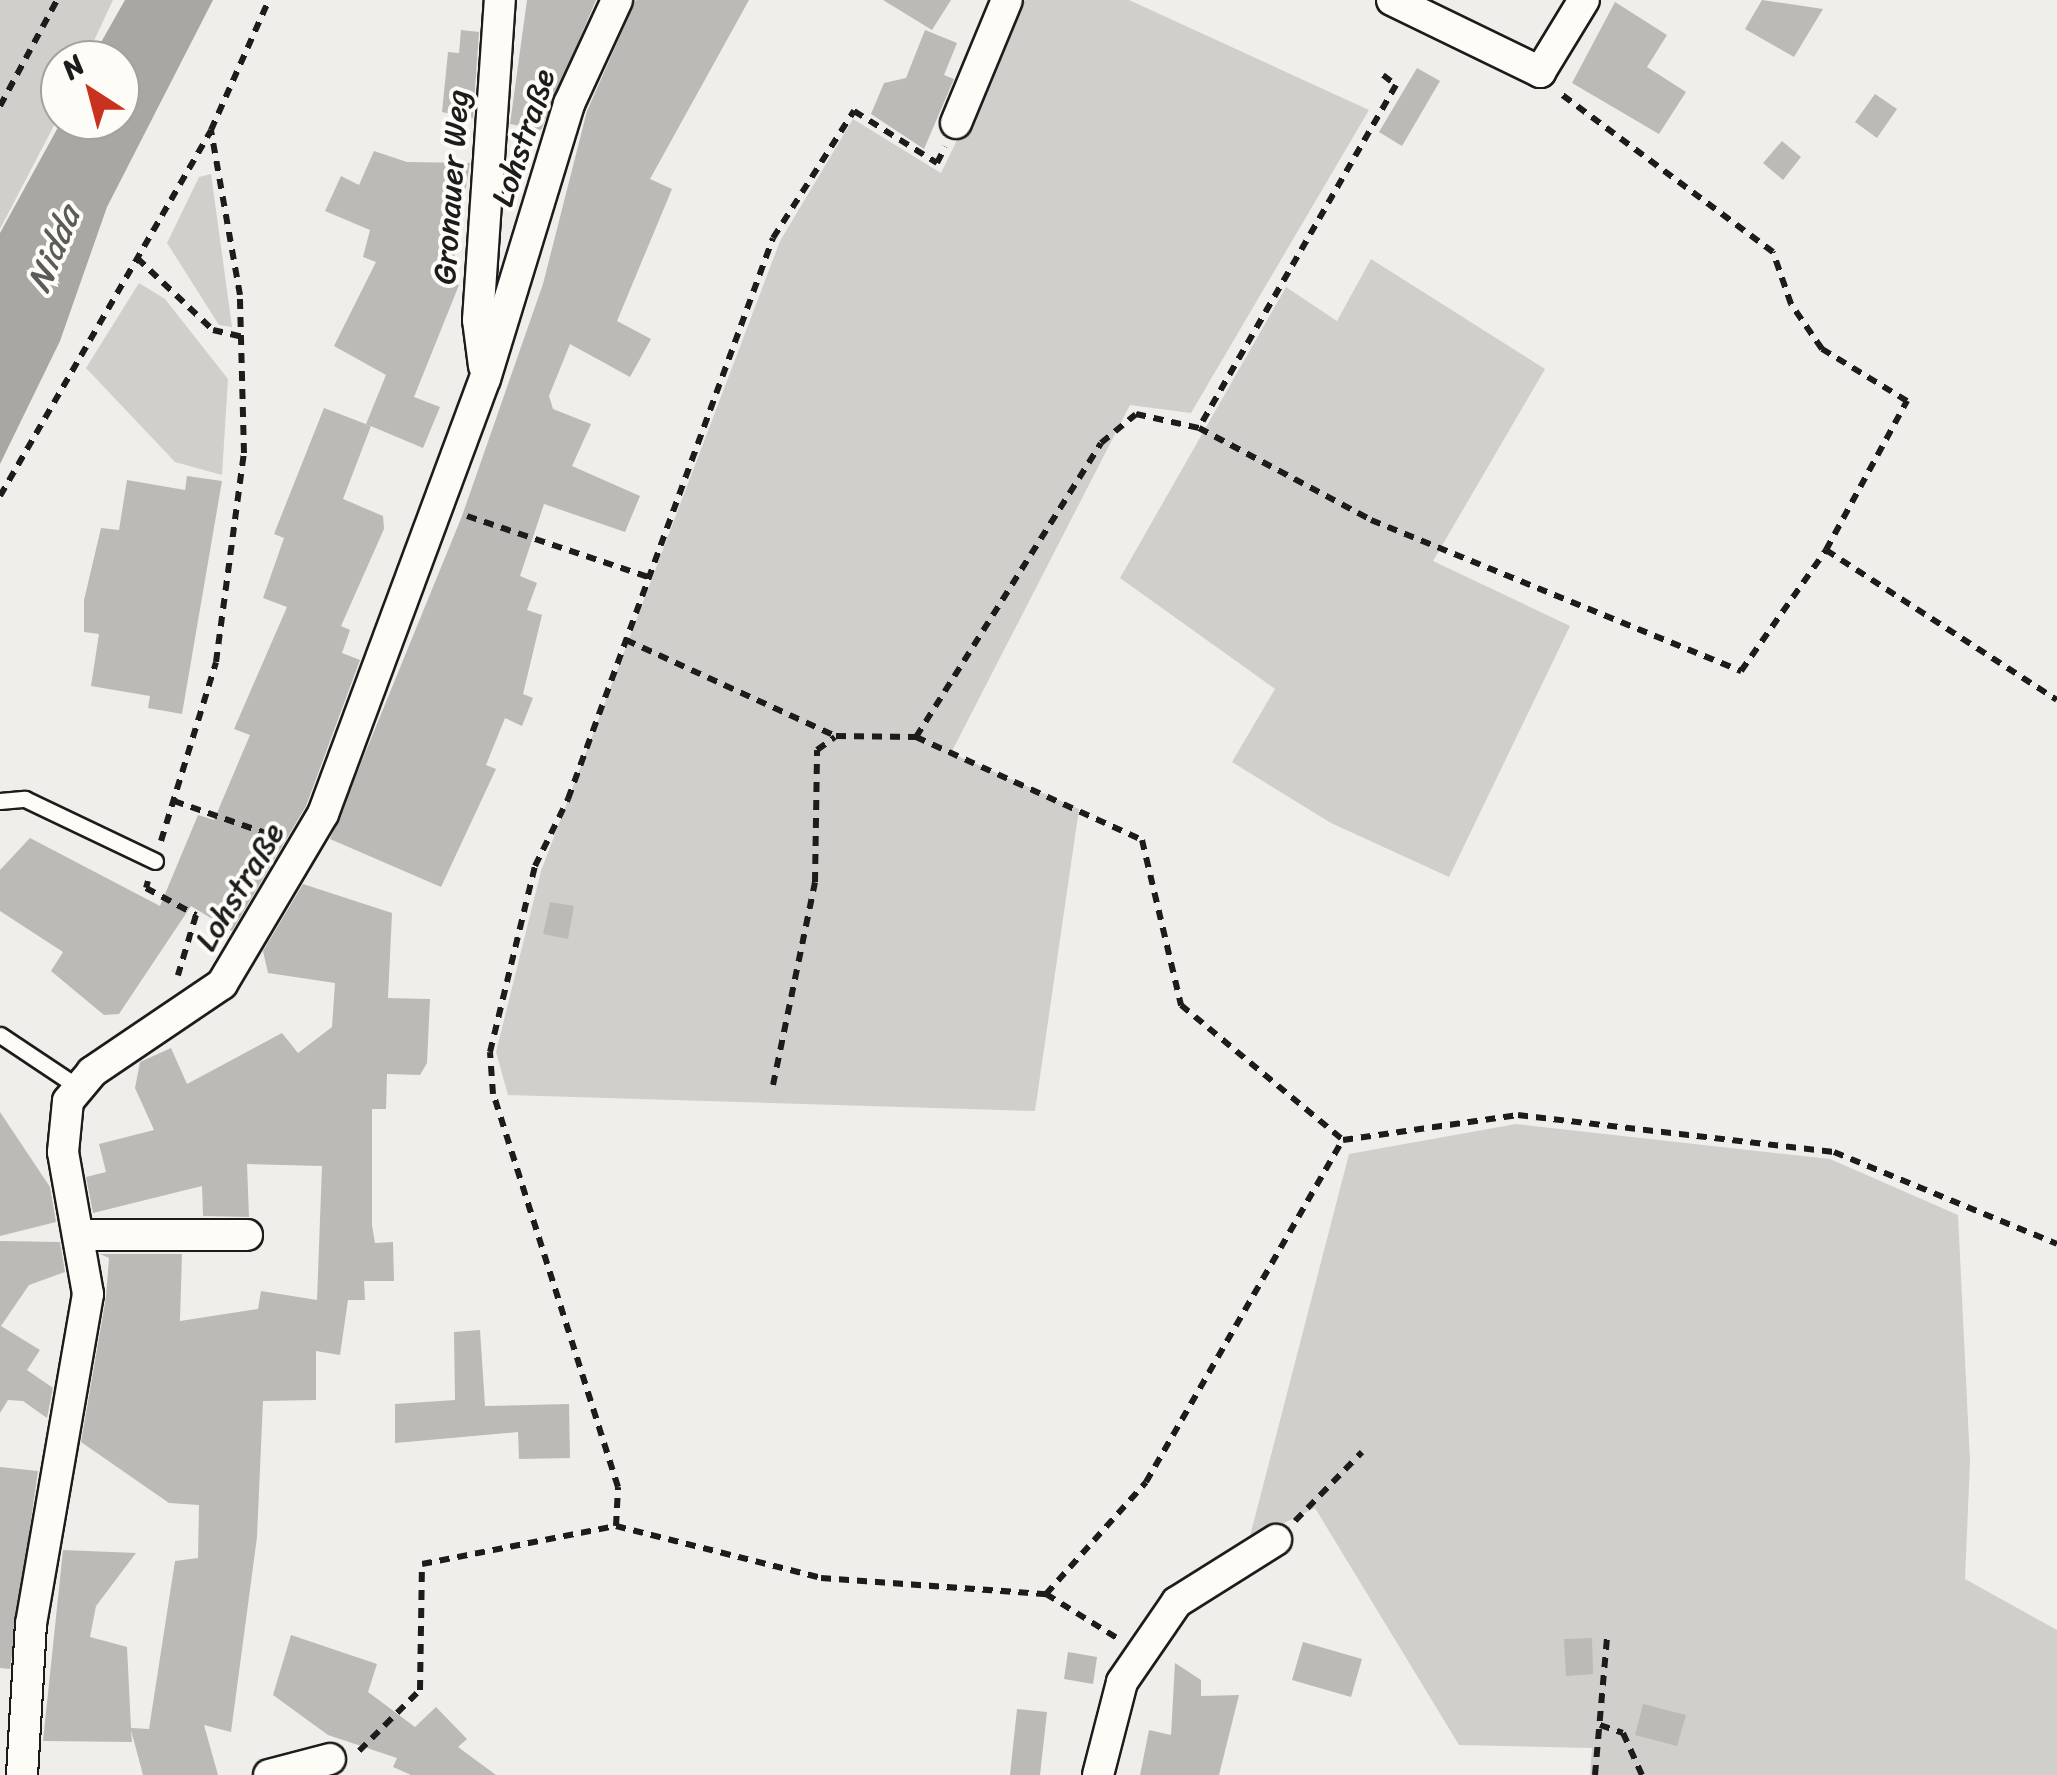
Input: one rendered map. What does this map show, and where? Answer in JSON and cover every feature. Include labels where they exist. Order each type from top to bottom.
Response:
[{"type":"street","name":"Gronauer Weg","points":[[485,379],[478,320],[500,0]]},
{"type":"street","name":"Lohstraße","points":[[78,1087],[231,972],[323,814],[485,379],[569,104],[616,0]]},
{"type":"street","points":[[956,123],[1008,0]]},
{"type":"street","points":[[1392,0],[1540,72],[1584,0]]},
{"type":"street","points":[[22,1775],[30,1624],[88,1294],[84,1236],[63,1152],[78,1087]]},
{"type":"street","points":[[84,1236],[247,1235]]},
{"type":"street","points":[[1098,1775],[1117,1693],[1140,1652],[1190,1589],[1276,1540]]},
{"type":"street","points":[[268,1775],[330,1760]]},
{"type":"lane","points":[[0,801],[25,800],[155,861]]},
{"type":"lane","points":[[0,1035],[78,1087]]},
{"type":"path","points":[[0,106],[57,0]]},
{"type":"path","points":[[0,496],[212,130],[269,0]]},
{"type":"path","points":[[916,737],[1101,443],[1136,414],[1198,428],[1371,520],[1741,671],[1826,550],[1907,401],[1822,349],[1791,304],[1773,252],[1540,72]]},
{"type":"path","points":[[1198,428],[1396,85],[1383,75]]},
{"type":"path","points":[[616,1526],[618,1487],[494,1094],[490,1052],[535,866],[651,578],[773,238],[854,111],[938,163],[956,123]]},
{"type":"path","points":[[164,1025],[161,1000],[182,968],[196,916],[146,888],[224,620],[244,452],[243,337],[212,130]]},
{"type":"path","points":[[137,258],[213,330],[243,337]]},
{"type":"path","points":[[452,511],[651,578]]},
{"type":"path","points":[[1826,550],[2057,700]]},
{"type":"path","points":[[626,640],[836,736],[916,737],[1142,840],[1181,1005],[1343,1140],[1518,1115],[1834,1152],[2057,1244]]},
{"type":"path","points":[[773,1085],[815,882],[817,750],[836,736]]},
{"type":"path","points":[[174,801],[296,844]]},
{"type":"path","points":[[1046,1594],[1146,1482],[1343,1140]]},
{"type":"path","points":[[1276,1540],[1362,1452]]},
{"type":"path","points":[[330,1760],[372,1746],[420,1690],[422,1564],[616,1526],[821,1578],[1046,1594],[1140,1652]]},
{"type":"path","points":[[1596,1775],[1607,1640]]},
{"type":"path","points":[[1600,1725],[1623,1733],[1642,1775]]},
{"type":"shaded area","points":[[0,0],[113,0],[94,40],[40,40],[40,140],[46,140],[0,229]]},
{"type":"shaded area","points":[[1025,0],[1129,0],[1369,110],[1191,413],[1130,405],[951,753],[1079,809],[1035,1111],[508,1095],[496,1052],[541,871],[780,241],[853,119],[941,173]]},
{"type":"shaded area","points":[[211,174],[232,327],[219,325],[167,243],[199,177]]},
{"type":"shaded area","points":[[1371,259],[1545,369],[1433,561],[1570,626],[1449,877],[1331,823],[1232,762],[1275,689],[1120,578],[1286,287],[1337,321]]},
{"type":"shaded area","points":[[139,283],[165,299],[228,379],[222,475],[175,462],[86,368]]},
{"type":"shaded area","points":[[1516,1124],[1830,1159],[1958,1215],[1970,1462],[1965,1579],[2057,1630],[2057,1775],[1590,1775],[1592,1748],[1459,1745],[1315,1508],[1249,1540],[1349,1154]]},
{"type":"water","name":"Nidda","points":[[125,0],[213,0],[107,207],[60,341],[0,464],[0,233],[51,140],[140,140],[140,40],[102,40]]},
{"type":"building","points":[[527,0],[596,0],[541,130],[510,124]]},
{"type":"building","points":[[636,0],[749,0],[650,179],[672,189],[617,321],[651,339],[630,377],[570,344],[549,396],[553,409],[591,424],[572,466],[640,496],[625,532],[544,504],[520,576],[537,583],[527,610],[542,615],[523,694],[533,698],[522,726],[505,718],[486,765],[496,769],[441,887],[330,839],[462,516],[543,284],[587,111]]},
{"type":"building","points":[[883,0],[951,0],[932,30]]},
{"type":"building","points":[[1762,0],[1823,9],[1794,57],[1745,29]]},
{"type":"building","points":[[1615,2],[1667,35],[1647,67],[1686,92],[1659,134],[1572,83]]},
{"type":"building","points":[[461,30],[479,32],[473,118],[442,112],[448,52],[459,53]]},
{"type":"building","points":[[925,30],[957,43],[944,75],[954,79],[924,149],[871,114],[884,83],[906,78]]},
{"type":"building","points":[[1417,68],[1440,81],[1402,146],[1379,132]]},
{"type":"building","points":[[1875,94],[1897,109],[1877,138],[1855,122]]},
{"type":"building","points":[[1782,141],[1801,157],[1783,180],[1763,163]]},
{"type":"building","points":[[374,151],[407,162],[470,163],[450,283],[459,285],[414,397],[440,407],[423,448],[366,424],[386,375],[334,346],[376,262],[363,257],[370,230],[325,211],[341,176],[359,185]]},
{"type":"building","points":[[324,408],[371,426],[343,499],[383,516],[384,529],[341,626],[350,630],[342,653],[360,660],[306,806],[232,931],[191,906],[119,1014],[104,1015],[51,971],[63,952],[0,911],[0,870],[30,838],[160,906],[198,815],[214,820],[250,735],[234,729],[287,607],[263,598],[284,538],[274,534]]},
{"type":"building","points":[[187,476],[222,481],[182,714],[148,708],[150,696],[91,686],[99,634],[84,632],[84,600],[101,528],[119,530],[127,480],[185,490]]},
{"type":"building","points":[[303,884],[392,913],[388,998],[430,999],[427,1063],[420,1075],[387,1074],[386,1109],[372,1109],[372,1225],[375,1243],[393,1242],[394,1281],[364,1281],[365,1300],[348,1300],[340,1355],[316,1351],[316,1400],[263,1401],[257,1537],[231,1732],[204,1725],[218,1775],[143,1775],[131,1730],[132,1742],[43,1741],[63,1550],[136,1553],[96,1606],[90,1637],[127,1647],[131,1728],[149,1729],[175,1561],[198,1558],[199,1505],[169,1503],[81,1442],[106,1297],[109,1258],[100,1254],[182,1254],[180,1321],[258,1309],[261,1291],[317,1300],[322,1166],[247,1164],[249,1217],[203,1216],[202,1186],[93,1213],[86,1177],[106,1172],[99,1144],[154,1130],[135,1088],[140,1062],[171,1048],[187,1084],[282,1033],[298,1053],[332,1027],[335,983],[268,973],[263,951]]},
{"type":"building","points":[[550,902],[574,906],[568,939],[543,934]]},
{"type":"building","points":[[0,1112],[50,1187],[56,1222],[0,1236]]},
{"type":"building","points":[[0,1241],[60,1242],[65,1272],[29,1285],[1,1326],[40,1350],[27,1370],[53,1388],[47,1418],[23,1401],[8,1400],[0,1413]]},
{"type":"building","points":[[480,1330],[485,1406],[569,1404],[570,1458],[519,1459],[518,1432],[395,1443],[395,1404],[455,1400],[454,1332]]},
{"type":"building","points":[[0,1467],[38,1471],[10,1669],[0,1668]]},
{"type":"building","points":[[291,1635],[377,1664],[368,1692],[415,1727],[436,1707],[467,1739],[458,1747],[496,1775],[411,1775],[393,1767],[397,1758],[328,1735],[273,1695]]},
{"type":"building","points":[[1592,1638],[1593,1674],[1566,1676],[1564,1639]]},
{"type":"building","points":[[1303,1642],[1362,1659],[1351,1697],[1292,1680]]},
{"type":"building","points":[[1068,1652],[1097,1657],[1093,1684],[1064,1679]]},
{"type":"building","points":[[1175,1663],[1201,1680],[1201,1696],[1239,1695],[1219,1775],[1140,1775],[1149,1730],[1171,1735]]},
{"type":"building","points":[[1643,1704],[1686,1715],[1677,1746],[1635,1735]]},
{"type":"building","points":[[1017,1709],[1047,1712],[1040,1775],[1010,1775]]}]
